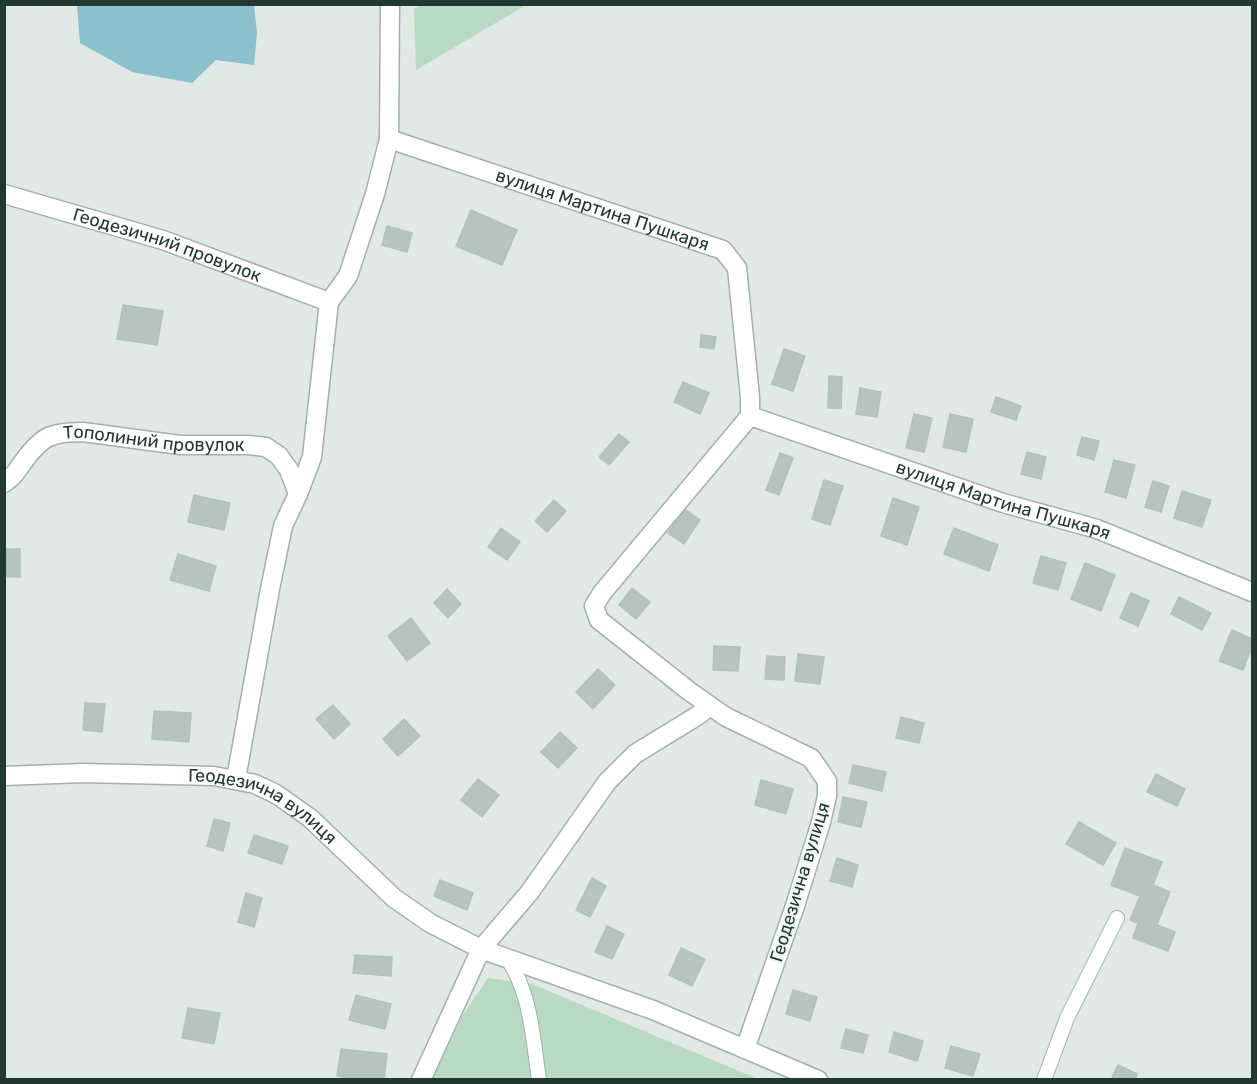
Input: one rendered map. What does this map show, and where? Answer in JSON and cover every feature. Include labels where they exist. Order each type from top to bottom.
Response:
[{"type":"street","points":[[236,779],[283,526],[312,457],[329,302],[348,276],[375,194],[389,139],[390,4]]},
{"type":"street","name":"вулиця Мартина Пушкаря","points":[[389,139],[723,250],[737,268],[750,416],[1004,503],[1097,530],[1252,592]]},
{"type":"street","name":"Геодезичний провулок","points":[[4,194],[163,240],[329,302]]},
{"type":"street","name":"Геодезична вулиця","points":[[745,1049],[808,864],[827,796],[827,781],[811,758],[726,717],[710,706],[599,620],[594,606],[602,593],[750,416]]},
{"type":"street","name":"Тополиний провулок","points":[[4,483],[13,477],[33,449],[49,436],[83,432],[180,446],[266,447],[279,456],[289,470],[298,494]]},
{"type":"street","points":[[421,1080],[481,949],[529,893],[607,782],[635,754],[710,706]]},
{"type":"street","name":"Геодезична вулиця","points":[[4,776],[83,773],[214,776],[255,784],[276,794],[310,818],[394,898],[430,923],[481,949],[653,1010],[818,1080]]},
{"type":"lane","points":[[1044,1080],[1067,1018],[1117,918]]},
{"type":"lane","points":[[507,958],[516,970],[527,1005],[539,1080]]},
{"type":"green space","points":[[421,5],[526,5],[416,70],[414,9]]},
{"type":"green space","points":[[488,978],[532,984],[758,1079],[432,1080],[463,1015]]},
{"type":"water","points":[[77,5],[254,5],[257,33],[254,65],[216,60],[192,83],[132,72],[80,43]]},
{"type":"building","points":[[471,210],[517,230],[502,265],[456,246]]},
{"type":"building","points":[[387,226],[412,233],[407,252],[382,245]]},
{"type":"building","points":[[123,305],[163,311],[157,345],[117,339]]},
{"type":"building","points":[[701,335],[716,337],[714,349],[700,347]]},
{"type":"building","points":[[784,349],[805,356],[793,391],[772,384]]},
{"type":"building","points":[[829,376],[842,377],[841,408],[828,408]]},
{"type":"building","points":[[683,382],[709,393],[700,414],[674,402]]},
{"type":"building","points":[[860,388],[881,392],[877,417],[856,414]]},
{"type":"building","points":[[996,397],[1021,406],[1016,420],[991,412]]},
{"type":"building","points":[[914,414],[932,418],[924,452],[906,448]]},
{"type":"building","points":[[950,414],[973,419],[966,452],[943,447]]},
{"type":"building","points":[[619,434],[629,442],[609,465],[599,457]]},
{"type":"building","points":[[1082,437],[1099,441],[1094,460],[1077,455]]},
{"type":"building","points":[[1027,452],[1046,457],[1041,479],[1021,474]]},
{"type":"building","points":[[780,453],[793,458],[779,495],[766,490]]},
{"type":"building","points":[[1114,460],[1135,465],[1126,498],[1105,492]]},
{"type":"building","points":[[824,480],[843,486],[830,525],[812,519]]},
{"type":"building","points":[[1153,481],[1169,486],[1161,512],[1145,507]]},
{"type":"building","points":[[1182,491],[1211,500],[1202,527],[1174,518]]},
{"type":"building","points":[[194,495],[230,503],[224,530],[188,522]]},
{"type":"building","points":[[893,498],[919,507],[907,545],[881,536]]},
{"type":"building","points":[[554,500],[566,511],[547,532],[535,521]]},
{"type":"building","points":[[684,509],[700,520],[684,544],[668,533]]},
{"type":"building","points":[[501,528],[520,542],[507,560],[488,547]]},
{"type":"building","points":[[954,528],[998,545],[989,571],[944,554]]},
{"type":"building","points":[[4,549],[20,549],[20,577],[4,577]]},
{"type":"building","points":[[178,554],[216,566],[209,591],[170,580]]},
{"type":"building","points":[[1041,556],[1066,563],[1058,590],[1033,583]]},
{"type":"building","points":[[1085,563],[1115,575],[1101,611],[1071,599]]},
{"type":"building","points":[[632,588],[650,602],[636,619],[619,605]]},
{"type":"building","points":[[447,589],[461,604],[448,618],[434,603]]},
{"type":"building","points":[[1131,593],[1149,601],[1138,626],[1120,618]]},
{"type":"building","points":[[1179,597],[1211,613],[1202,630],[1171,614]]},
{"type":"building","points":[[411,618],[430,643],[407,661],[388,636]]},
{"type":"building","points":[[1232,630],[1252,639],[1252,646],[1243,670],[1219,661]]},
{"type":"building","points":[[714,646],[740,647],[738,671],[713,670]]},
{"type":"building","points":[[798,654],[824,657],[820,684],[795,681]]},
{"type":"building","points":[[767,656],[785,657],[784,680],[765,679]]},
{"type":"building","points":[[598,669],[615,685],[593,709],[576,692]]},
{"type":"building","points":[[85,703],[105,704],[102,732],[83,730]]},
{"type":"building","points":[[333,705],[350,724],[334,739],[316,719]]},
{"type":"building","points":[[154,711],[191,713],[189,742],[152,739]]},
{"type":"building","points":[[901,717],[924,723],[919,743],[896,738]]},
{"type":"building","points":[[404,719],[420,736],[398,756],[383,739]]},
{"type":"building","points":[[560,732],[577,748],[558,768],[541,752]]},
{"type":"building","points":[[853,765],[886,772],[882,791],[849,783]]},
{"type":"building","points":[[1156,774],[1185,789],[1177,806],[1147,792]]},
{"type":"building","points":[[478,779],[499,795],[482,817],[461,800]]},
{"type":"building","points":[[761,780],[793,789],[786,814],[755,805]]},
{"type":"building","points":[[843,797],[867,802],[861,827],[838,822]]},
{"type":"building","points":[[214,819],[230,823],[223,851],[207,846]]},
{"type":"building","points":[[1079,822],[1116,843],[1103,865],[1066,844]]},
{"type":"building","points":[[254,835],[288,846],[282,864],[248,853]]},
{"type":"building","points":[[1125,848],[1162,862],[1153,885],[1170,892],[1157,925],[1175,932],[1168,951],[1133,938],[1138,923],[1130,920],[1140,896],[1111,885]]},
{"type":"building","points":[[837,858],[858,865],[852,887],[830,881]]},
{"type":"building","points":[[592,878],[606,886],[590,917],[576,910]]},
{"type":"building","points":[[440,880],[473,893],[467,910],[434,896]]},
{"type":"building","points":[[246,893],[262,898],[254,927],[238,922]]},
{"type":"building","points":[[607,926],[624,934],[612,959],[595,952]]},
{"type":"building","points":[[681,948],[705,959],[692,986],[669,975]]},
{"type":"building","points":[[355,955],[392,957],[391,976],[353,973]]},
{"type":"building","points":[[793,990],[817,997],[810,1021],[786,1014]]},
{"type":"building","points":[[356,995],[391,1004],[385,1029],[349,1020]]},
{"type":"building","points":[[188,1008],[220,1013],[214,1044],[182,1038]]},
{"type":"building","points":[[846,1029],[868,1035],[863,1053],[841,1048]]},
{"type":"building","points":[[894,1032],[923,1041],[917,1061],[889,1052]]},
{"type":"building","points":[[951,1046],[980,1054],[973,1076],[945,1068]]},
{"type":"building","points":[[341,1049],[387,1054],[384,1080],[362,1080],[337,1076]]},
{"type":"building","points":[[1118,1065],[1137,1074],[1135,1080],[1111,1080]]}]
